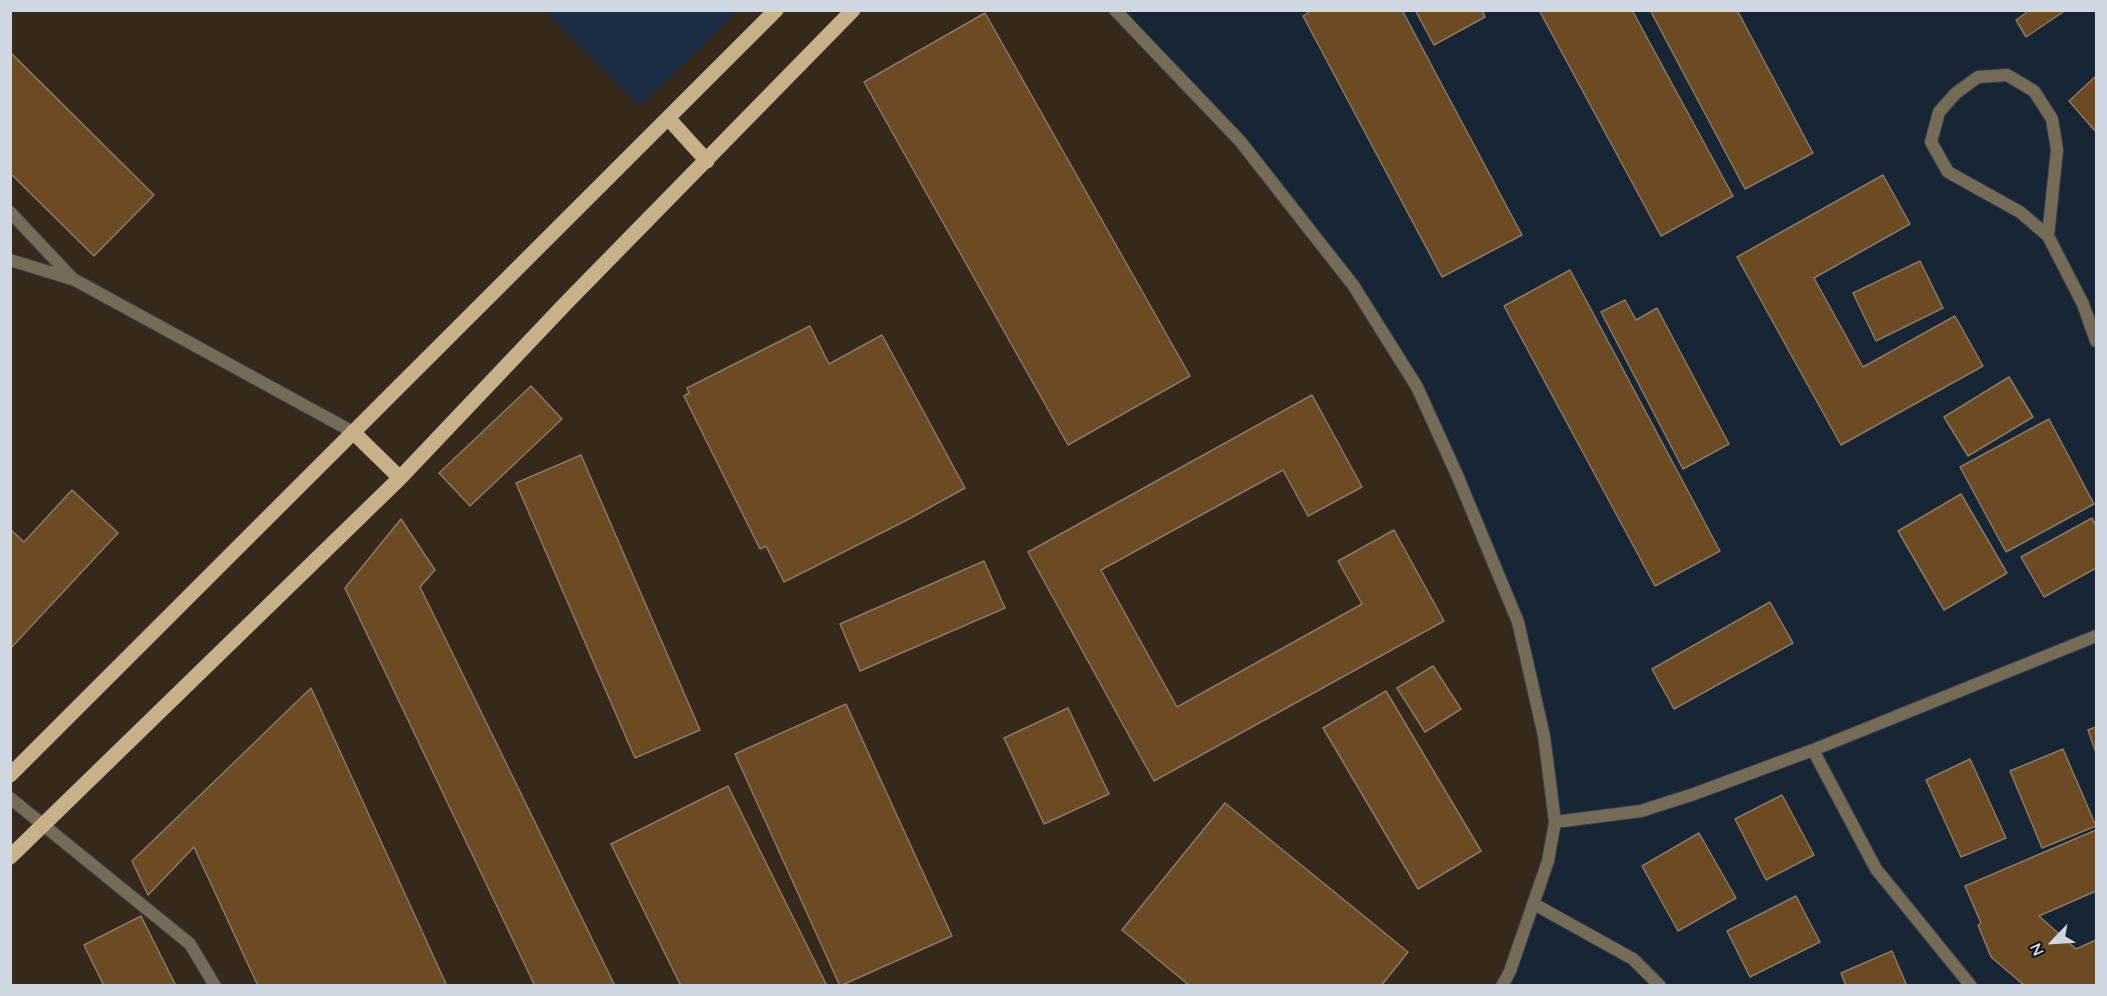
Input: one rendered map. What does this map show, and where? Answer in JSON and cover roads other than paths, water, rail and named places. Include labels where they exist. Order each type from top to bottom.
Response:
[{"type":"main road","points":[[10,774],[776,10]]},
{"type":"main road","points":[[10,857],[400,478],[568,301],[853,10]]},
{"type":"main road","points":[[668,118],[706,161]]},
{"type":"main road","points":[[353,432],[400,478]]},
{"type":"lane","points":[[1115,10],[1240,141],[1353,285],[1417,387],[1457,475],[1518,622],[1544,736],[1555,822],[1548,861],[1510,971],[1502,986]]},
{"type":"lane","points":[[2048,236],[2057,150],[2052,119],[2034,92],[2007,75],[1978,77],[1956,93],[1939,112],[1931,142],[1948,172],[2020,212],[2048,236],[2083,304],[2097,341]]},
{"type":"lane","points":[[10,212],[75,280]]},
{"type":"lane","points":[[10,260],[75,280],[353,432]]},
{"type":"lane","points":[[1555,822],[1641,811],[1694,794],[1813,750],[2097,636]]},
{"type":"lane","points":[[1813,750],[1876,869],[1971,986]]},
{"type":"lane","points":[[10,798],[190,944],[215,986]]},
{"type":"lane","points":[[1533,904],[1633,959],[1660,986]]}]
